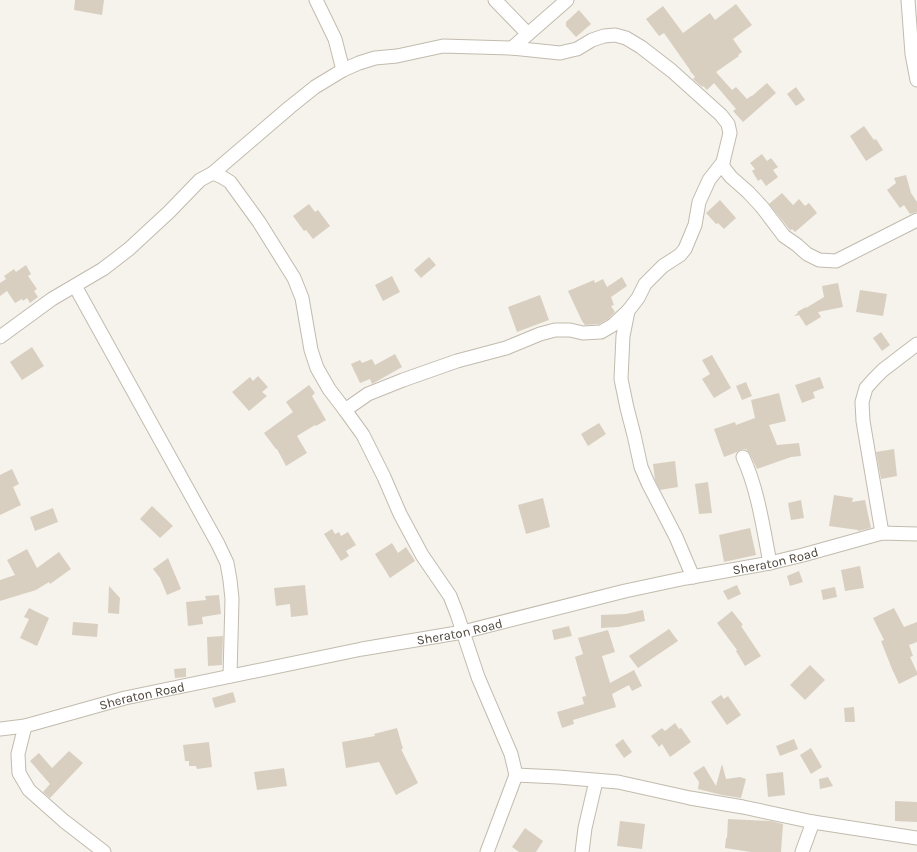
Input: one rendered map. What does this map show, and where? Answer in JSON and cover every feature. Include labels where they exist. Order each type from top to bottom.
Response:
[{"type":"street","points":[[316,0],[335,39],[343,70]]},
{"type":"street","points":[[495,0],[528,34]]},
{"type":"street","points":[[512,48],[567,0]]},
{"type":"street","points":[[908,0],[912,54],[917,80]]},
{"type":"street","points":[[0,337],[52,299],[103,270],[129,249],[169,212],[200,180],[213,173],[315,87],[343,70],[375,58],[397,56],[443,46],[512,48],[560,52],[577,48],[592,40],[604,36],[626,38],[641,47],[672,71],[721,115],[728,124],[730,133],[722,162],[709,180],[699,202],[695,224],[685,249],[680,255],[654,274],[645,284],[638,298],[628,311],[613,325],[601,332],[583,334],[570,330],[555,330],[540,334],[506,348],[456,361],[403,380],[368,394],[345,410]]},
{"type":"street","points":[[722,162],[722,167],[725,172],[748,192],[762,207],[784,236],[807,254],[819,260],[836,261],[917,220]]},
{"type":"street","points":[[213,173],[222,176],[230,182],[259,222],[294,278],[302,298],[311,350],[317,368],[329,389],[363,435],[400,514],[422,555],[450,596],[464,632],[478,677],[511,754],[516,775],[487,852]]},
{"type":"street","points":[[74,286],[218,544],[227,563],[232,599],[230,676]]},
{"type":"street","points":[[628,311],[623,336],[621,379],[641,467],[676,536],[693,577]]},
{"type":"street","points":[[882,533],[864,428],[862,402],[866,388],[874,379],[883,370],[917,344]]},
{"type":"street","points":[[743,457],[758,499],[770,562]]},
{"type":"street","name":"Sheraton Road","points":[[1,727],[25,726],[125,698],[230,676],[362,649],[464,632],[625,591],[803,555],[882,533],[917,534]]},
{"type":"street","points":[[25,726],[18,754],[19,773],[30,790],[64,821],[104,852]]},
{"type":"street","points":[[516,775],[618,782],[690,798],[743,807],[813,822],[917,838]]},
{"type":"street","points":[[582,852],[585,828],[596,780]]},
{"type":"street","points":[[802,852],[813,822]]},
{"type":"building","points":[[75,0],[104,0],[102,15],[74,10]]},
{"type":"building","points":[[736,4],[752,25],[733,39],[742,52],[738,55],[739,56],[716,72],[732,90],[736,87],[747,99],[767,83],[776,93],[743,122],[733,111],[736,109],[714,83],[707,90],[693,79],[695,77],[664,33],[659,36],[646,19],[663,6],[683,33],[710,13],[715,20]]},
{"type":"building","points":[[579,10],[591,24],[576,37],[566,26],[566,22]]},
{"type":"building","points":[[796,87],[805,100],[796,106],[787,94]]},
{"type":"building","points":[[864,126],[874,140],[876,139],[883,150],[866,161],[850,136]]},
{"type":"building","points":[[762,154],[767,161],[771,158],[778,167],[773,170],[778,177],[766,186],[761,179],[758,181],[752,171],[755,169],[750,163]]},
{"type":"building","points":[[906,175],[911,193],[917,202],[917,212],[910,214],[904,205],[900,208],[887,190],[896,183],[894,178]]},
{"type":"building","points":[[782,193],[793,205],[799,199],[805,206],[809,203],[817,213],[795,232],[792,229],[790,231],[769,204]]},
{"type":"building","points":[[720,200],[736,218],[724,229],[718,223],[716,224],[706,213]]},
{"type":"building","points":[[309,204],[315,212],[318,210],[330,226],[313,239],[306,230],[304,231],[293,216]]},
{"type":"building","points":[[429,257],[436,265],[421,278],[414,270]]},
{"type":"building","points":[[26,265],[31,274],[28,276],[37,289],[34,291],[38,297],[30,303],[27,298],[23,301],[22,299],[15,303],[7,291],[0,296],[0,283],[6,279],[4,276],[14,269],[16,272]]},
{"type":"building","points":[[392,276],[400,292],[383,301],[375,285]]},
{"type":"building","points":[[622,277],[627,286],[611,297],[614,305],[611,306],[615,312],[608,319],[599,324],[585,325],[568,291],[594,280],[595,283],[603,279],[607,287]]},
{"type":"building","points":[[838,283],[843,307],[818,312],[821,317],[806,326],[799,315],[794,316],[798,313],[797,312],[824,297],[822,286]]},
{"type":"building","points":[[860,290],[887,294],[883,316],[856,312]]},
{"type":"building","points":[[540,295],[549,320],[517,332],[508,307]]},
{"type":"building","points":[[881,332],[890,345],[882,351],[873,338]]},
{"type":"building","points":[[32,347],[44,366],[22,380],[10,362]]},
{"type":"building","points":[[395,354],[402,367],[372,384],[370,379],[360,383],[351,364],[360,360],[362,363],[372,359],[375,365]]},
{"type":"building","points":[[712,355],[731,388],[714,398],[702,379],[710,374],[702,360]]},
{"type":"building","points":[[258,376],[268,387],[262,392],[267,396],[249,411],[232,392],[250,377],[253,381]]},
{"type":"building","points":[[820,377],[824,388],[813,392],[815,398],[802,403],[795,385]]},
{"type":"building","points":[[746,382],[752,396],[742,400],[736,386]]},
{"type":"building","points":[[309,385],[315,393],[312,396],[326,420],[297,436],[307,453],[286,466],[277,449],[264,433],[293,412],[286,402]]},
{"type":"building","points":[[779,393],[786,421],[769,425],[777,445],[799,443],[801,456],[791,457],[757,469],[746,449],[724,457],[714,429],[735,422],[736,425],[755,418],[751,400]]},
{"type":"building","points":[[599,423],[606,434],[588,446],[581,434]]},
{"type":"building","points":[[894,449],[897,476],[881,479],[876,452]]},
{"type":"building","points":[[675,461],[678,487],[660,490],[655,480],[653,464]]},
{"type":"building","points":[[12,469],[19,484],[13,487],[21,505],[0,515],[0,475]]},
{"type":"building","points":[[708,482],[712,513],[699,514],[695,484]]},
{"type":"building","points":[[834,495],[853,498],[852,502],[865,500],[871,528],[858,531],[829,526]]},
{"type":"building","points":[[543,498],[550,527],[526,534],[518,505]]},
{"type":"building","points":[[801,500],[804,518],[791,520],[788,503]]},
{"type":"building","points":[[152,506],[173,526],[160,538],[140,519]]},
{"type":"building","points":[[53,508],[58,522],[35,531],[30,517]]},
{"type":"building","points":[[750,528],[756,555],[724,562],[719,535]]},
{"type":"building","points":[[332,529],[335,534],[339,532],[341,536],[348,532],[356,545],[346,551],[349,556],[341,561],[324,534]]},
{"type":"building","points":[[392,543],[398,553],[406,547],[415,561],[390,578],[375,554]]},
{"type":"building","points":[[27,549],[37,568],[59,552],[71,569],[50,584],[49,582],[36,590],[0,601],[0,580],[15,575],[7,560]]},
{"type":"building","points":[[168,558],[181,589],[167,595],[160,578],[153,569]]},
{"type":"building","points":[[860,566],[864,588],[845,591],[841,570]]},
{"type":"building","points":[[799,571],[803,582],[790,586],[787,576]]},
{"type":"building","points":[[305,585],[308,615],[291,617],[290,604],[276,606],[274,588]]},
{"type":"building","points":[[737,585],[741,594],[728,600],[723,591]]},
{"type":"building","points":[[109,586],[120,598],[119,614],[108,613]]},
{"type":"building","points":[[835,587],[837,597],[823,600],[821,590]]},
{"type":"building","points":[[219,595],[221,614],[202,617],[203,624],[188,626],[186,602],[206,600],[205,596]]},
{"type":"building","points":[[29,608],[49,618],[37,646],[20,638],[29,619],[24,617]]},
{"type":"building","points":[[894,608],[904,627],[917,622],[917,642],[909,645],[913,656],[910,657],[917,675],[899,684],[881,641],[884,640],[873,618]]},
{"type":"building","points":[[643,610],[645,621],[618,627],[601,628],[601,615],[626,614]]},
{"type":"building","points":[[732,611],[743,625],[741,626],[761,656],[745,666],[736,651],[737,650],[717,623]]},
{"type":"building","points":[[73,622],[98,624],[97,637],[72,635]]},
{"type":"building","points":[[569,626],[572,636],[554,640],[552,630]]},
{"type":"building","points":[[669,629],[678,641],[638,668],[629,656]]},
{"type":"building","points":[[608,630],[615,652],[602,656],[610,683],[634,670],[642,686],[632,691],[629,685],[612,694],[616,707],[573,720],[574,724],[562,728],[557,712],[584,704],[582,697],[586,696],[575,657],[583,654],[578,638]]},
{"type":"building","points":[[223,636],[222,665],[208,666],[207,637]]},
{"type":"building","points":[[810,665],[825,680],[805,700],[790,685]]},
{"type":"building","points":[[186,668],[186,677],[175,678],[174,669]]},
{"type":"building","points":[[233,692],[236,702],[215,708],[212,698]]},
{"type":"building","points":[[721,695],[724,699],[728,696],[741,715],[727,725],[711,702]]},
{"type":"building","points":[[854,707],[855,722],[845,722],[844,708]]},
{"type":"building","points":[[675,723],[679,729],[681,728],[691,742],[670,757],[662,744],[659,747],[651,736],[662,728],[665,731]]},
{"type":"building","points":[[397,728],[403,749],[401,749],[418,783],[396,795],[379,762],[346,768],[342,742],[375,736],[374,734]]},
{"type":"building","points":[[623,739],[632,752],[624,758],[615,745]]},
{"type":"building","points":[[794,739],[798,749],[780,756],[776,746]]},
{"type":"building","points":[[209,742],[212,767],[197,769],[196,766],[189,766],[189,761],[185,761],[183,745]]},
{"type":"building","points":[[811,748],[822,767],[811,774],[800,755]]},
{"type":"building","points":[[69,751],[83,763],[50,798],[43,792],[50,784],[30,761],[39,753],[52,768]]},
{"type":"building","points":[[722,764],[726,779],[740,777],[746,779],[741,798],[698,789],[699,782],[693,773],[704,766],[716,786]]},
{"type":"building","points":[[284,768],[287,786],[257,790],[254,772]]},
{"type":"building","points":[[783,772],[785,795],[768,797],[766,774]]},
{"type":"building","points":[[828,777],[833,786],[820,789],[819,779]]},
{"type":"building","points":[[895,801],[917,802],[917,822],[895,821]]},
{"type":"building","points":[[728,819],[771,821],[783,824],[781,852],[751,852],[725,848]]},
{"type":"building","points":[[620,821],[645,824],[642,849],[617,846]]},
{"type":"building","points":[[525,828],[543,841],[536,852],[519,852],[512,847]]}]
